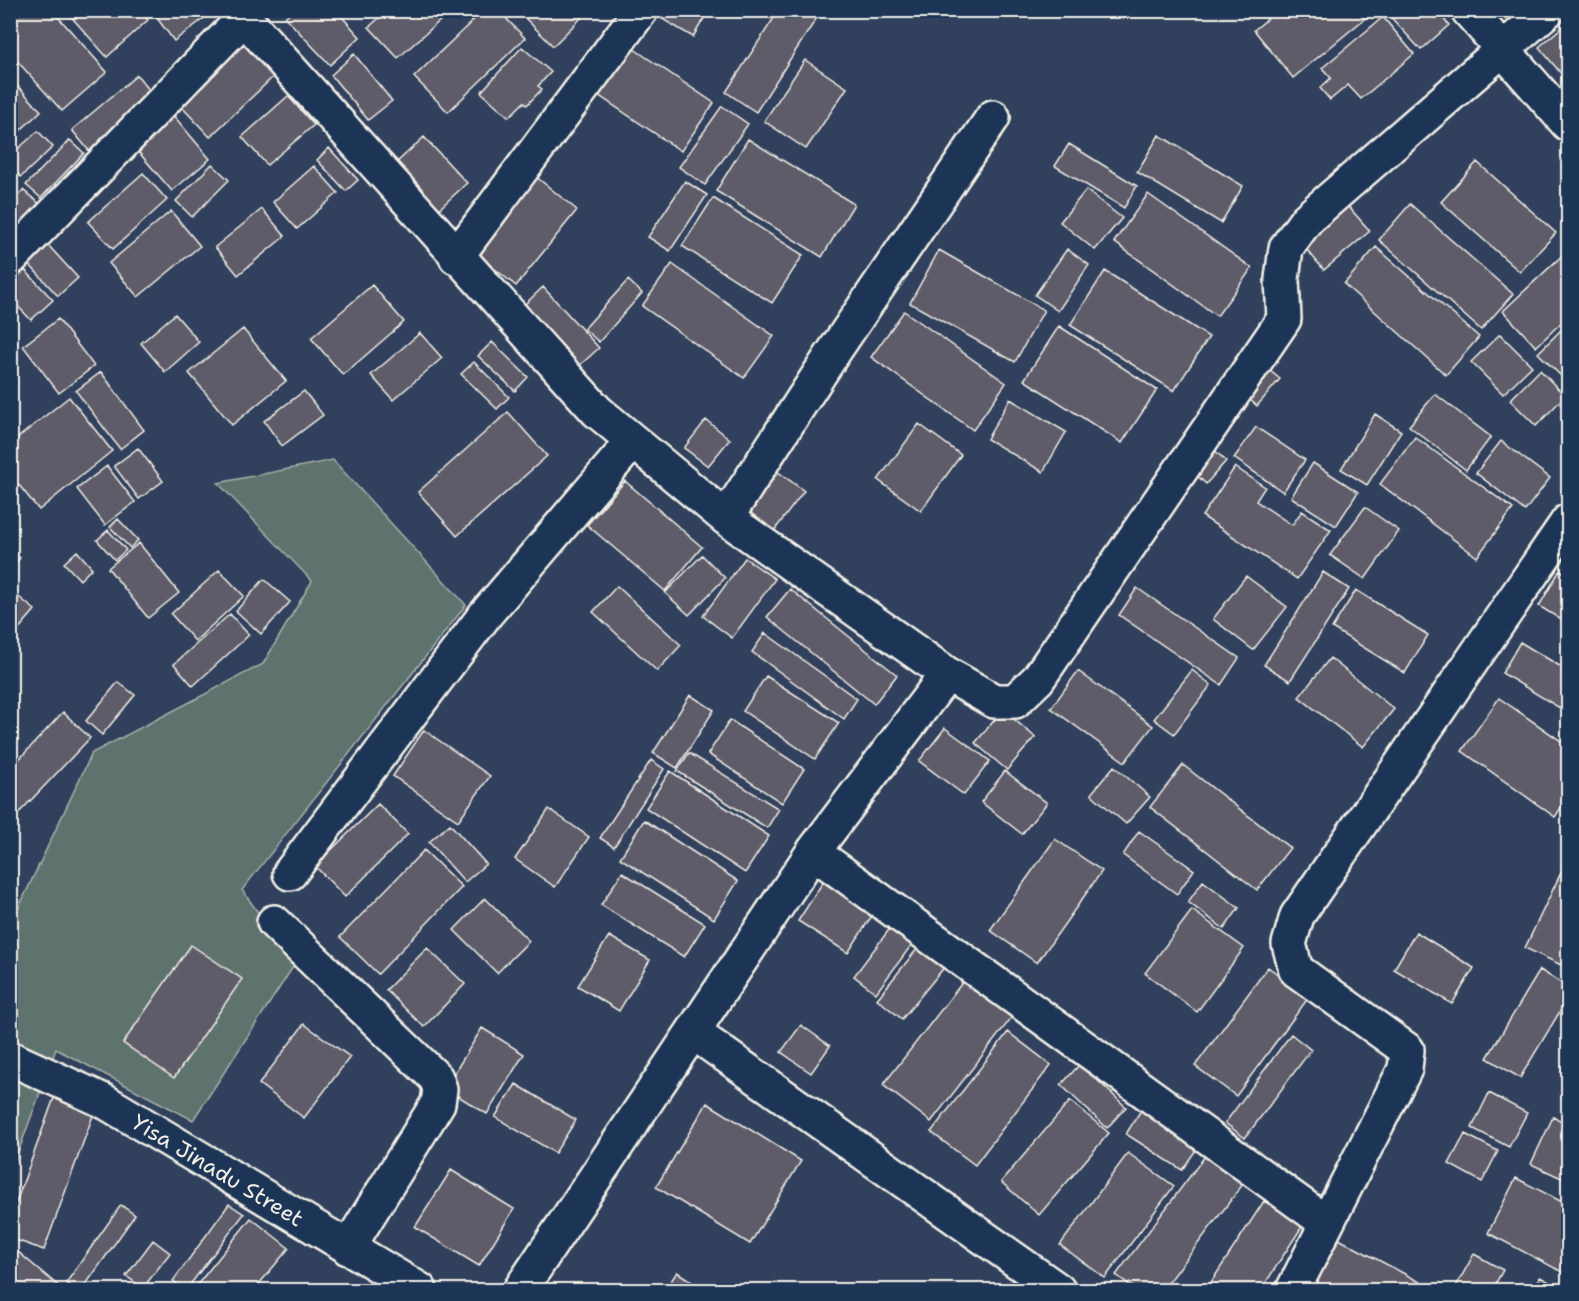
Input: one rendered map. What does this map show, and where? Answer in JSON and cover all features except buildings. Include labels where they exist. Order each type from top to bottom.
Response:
[{"type":"street","points":[[456,256],[641,10]]},
{"type":"street","points":[[1468,10],[1569,124]]},
{"type":"street","points":[[10,259],[240,15],[597,411],[726,518],[947,674],[994,701],[1015,701],[1038,679],[1284,319],[1281,279],[1286,248],[1307,219],[1548,10]]},
{"type":"street","points":[[726,518],[833,353],[993,117]]},
{"type":"street","points":[[290,873],[485,615],[633,441]]},
{"type":"street","points":[[1293,1290],[1405,1069],[1407,1050],[1296,970],[1289,944],[1297,916],[1569,521]]},
{"type":"street","points":[[520,1290],[813,852],[947,674]]},
{"type":"street","points":[[813,852],[1327,1223]]},
{"type":"street","points":[[274,922],[436,1078],[440,1089],[438,1103],[348,1248]]},
{"type":"street","points":[[694,1033],[1058,1290]]},
{"type":"street","name":"Yisa Jinadu Street","points":[[16,1061],[104,1101],[420,1290]]},
{"type":"green space","points":[[333,460],[466,605],[242,890],[295,964],[193,1120],[56,1049],[11,1172],[11,924],[92,753],[263,664],[312,581],[218,483]]}]
